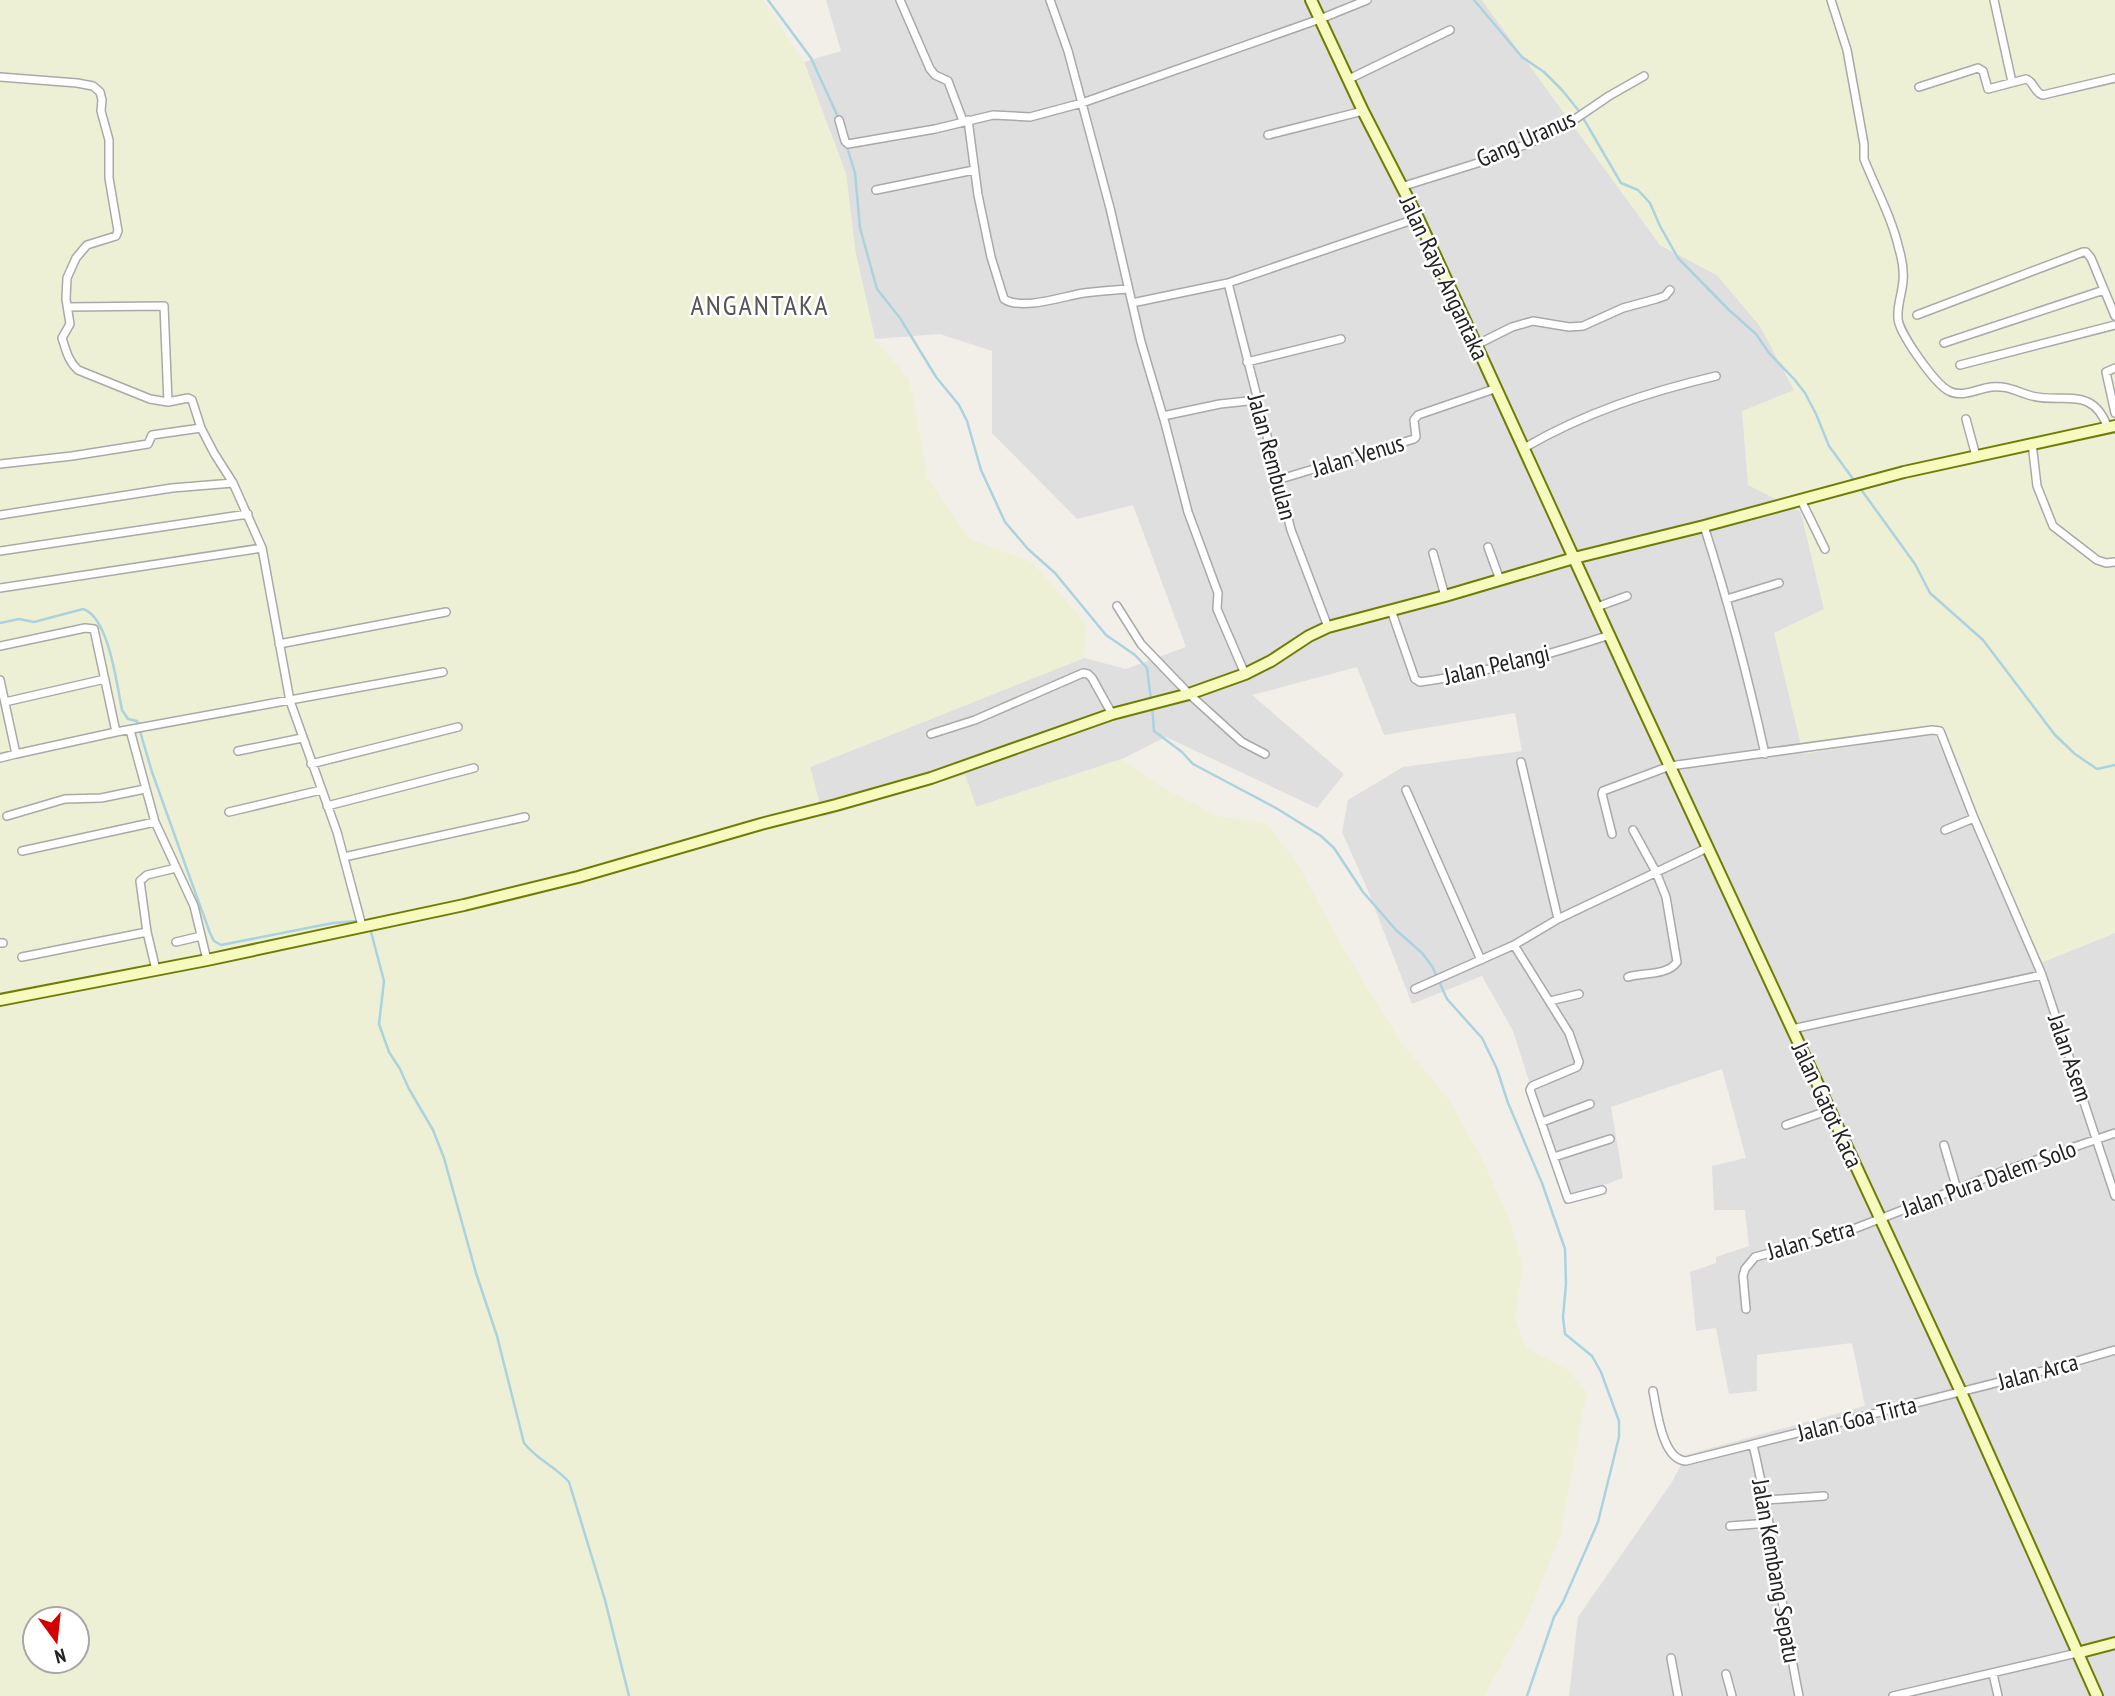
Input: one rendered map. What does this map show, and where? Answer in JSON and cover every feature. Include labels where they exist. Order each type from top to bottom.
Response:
[{"type":"main road","name":"Jalan Raya Angantaka","points":[[1311,0],[1363,111],[1418,218],[1574,558]]},
{"type":"main road","points":[[0,1000],[207,960],[464,905],[578,877],[931,778],[1112,714],[1189,694],[1245,674],[1328,627],[1574,558],[1863,483],[2112,427]]},
{"type":"main road","name":"Jalan Gatot Kaca","points":[[1574,558],[1961,1392],[2097,1696]]},
{"type":"main road","points":[[2077,1653],[2115,1643]]},
{"type":"street","points":[[900,0],[923,58],[932,72],[948,81],[965,121],[991,257],[1002,296],[1012,303],[1026,303],[1082,293],[1128,289]]},
{"type":"street","points":[[1050,0],[1068,51],[1110,208],[1141,342],[1188,512],[1219,593],[1216,607],[1245,674]]},
{"type":"street","points":[[839,120],[848,144],[935,129],[1000,114],[1030,117],[1082,103],[1367,0]]},
{"type":"street","points":[[1831,0],[1847,50],[1864,144],[1864,159],[1899,247],[1903,267],[1898,317],[1901,332],[1931,374],[1948,390],[1961,393],[2000,387],[2013,388],[2032,396],[2076,399],[2098,407],[2112,427]]},
{"type":"street","points":[[1993,0],[2012,82]]},
{"type":"street","points":[[1349,79],[1450,30]]},
{"type":"street","points":[[1919,86],[1978,68],[1983,71],[1988,89],[2028,79],[2038,93],[2043,95],[2115,78]]},
{"type":"street","name":"Gang Uranus","points":[[1401,187],[1484,162],[1551,134],[1644,76]]},
{"type":"street","points":[[0,77],[93,86],[100,93],[101,111],[110,139],[109,178],[118,233],[82,249],[67,278],[66,299],[70,324],[62,338],[72,365],[87,374],[150,399],[168,402],[191,399],[201,428],[233,483],[262,548],[290,701],[344,857],[362,926]]},
{"type":"street","points":[[1268,135],[1363,111]]},
{"type":"street","points":[[876,190],[974,170]]},
{"type":"street","points":[[1132,303],[1228,283],[1418,218]]},
{"type":"street","points":[[1917,315],[2086,252],[2115,316]]},
{"type":"street","name":"Jalan Rembulan","points":[[1228,283],[1291,530],[1328,627]]},
{"type":"street","points":[[1476,345],[1512,327],[1533,321],[1569,327],[1583,326],[1623,308],[1665,296],[1670,290]]},
{"type":"street","points":[[1944,343],[2104,290]]},
{"type":"street","points":[[68,307],[164,306],[168,402]]},
{"type":"street","points":[[1960,365],[2115,325]]},
{"type":"street","points":[[1247,362],[1340,340]]},
{"type":"street","points":[[2115,368],[2106,373],[2115,413]]},
{"type":"street","points":[[1524,448],[1548,434],[1611,406],[1716,376]]},
{"type":"street","name":"Jalan Venus","points":[[1277,480],[1414,439],[1414,420],[1418,415],[1497,388]]},
{"type":"street","points":[[1163,416],[1220,404],[1257,400]]},
{"type":"street","points":[[1966,419],[1976,456]]},
{"type":"street","points":[[0,464],[146,444],[152,435],[201,428]]},
{"type":"street","points":[[2032,443],[2036,485],[2053,526],[2101,562],[2115,562]]},
{"type":"street","points":[[0,515],[172,488],[233,483]]},
{"type":"street","points":[[1801,500],[1825,549]]},
{"type":"street","points":[[0,551],[248,514]]},
{"type":"street","points":[[1612,834],[1603,790],[1670,766],[1765,754],[1749,681],[1704,526]]},
{"type":"street","points":[[1488,547],[1500,580]]},
{"type":"street","points":[[0,588],[262,548]]},
{"type":"street","points":[[1433,553],[1445,596]]},
{"type":"street","points":[[1727,599],[1779,583]]},
{"type":"street","points":[[1597,607],[1627,596]]},
{"type":"street","points":[[1117,606],[1141,644],[1189,694],[1242,741],[1265,754]]},
{"type":"street","name":"Jalan Pelangi","points":[[1391,610],[1415,679],[1420,682],[1503,665],[1610,635]]},
{"type":"street","points":[[279,644],[446,612]]},
{"type":"street","points":[[0,646],[85,628],[94,629],[116,732]]},
{"type":"street","points":[[0,758],[116,732],[443,672]]},
{"type":"street","points":[[930,734],[975,720],[1083,673],[1092,678],[1112,714]]},
{"type":"street","points":[[5,702],[105,679]]},
{"type":"street","points":[[1,685],[16,754]]},
{"type":"street","points":[[311,764],[458,727]]},
{"type":"street","points":[[130,730],[155,822],[194,906],[207,960]]},
{"type":"street","name":"Jalan Asem","points":[[1765,754],[1939,730],[2042,975],[2115,1195]]},
{"type":"street","points":[[238,751],[302,738]]},
{"type":"street","points":[[1521,762],[1558,919]]},
{"type":"street","points":[[327,806],[474,768]]},
{"type":"street","points":[[7,816],[56,801],[101,798],[145,789]]},
{"type":"street","points":[[229,812],[321,790]]},
{"type":"street","points":[[1406,790],[1481,960]]},
{"type":"street","points":[[344,857],[525,817]]},
{"type":"street","points":[[1945,830],[1975,818]]},
{"type":"street","points":[[22,851],[155,822]]},
{"type":"street","points":[[1628,977],[1640,973],[1663,972],[1675,966],[1676,962],[1669,910],[1656,872],[1633,830]]},
{"type":"street","points":[[1415,989],[1514,945],[1558,919],[1707,848]]},
{"type":"street","points":[[156,970],[147,932],[141,880],[154,873],[176,868]]},
{"type":"street","points":[[22,957],[147,932]]},
{"type":"street","points":[[176,942],[201,936]]},
{"type":"street","points":[[1514,945],[1569,1033],[1579,1062],[1577,1067],[1530,1088],[1568,1200],[1602,1190]]},
{"type":"street","points":[[1793,1029],[2042,975]]},
{"type":"street","points":[[1550,1001],[1579,994]]},
{"type":"street","points":[[1542,1122],[1590,1104]]},
{"type":"street","points":[[1786,1125],[1830,1110]]},
{"type":"street","name":"Jalan Pura Dalem Solo","points":[[1880,1219],[1957,1188],[2115,1133]]},
{"type":"street","points":[[1554,1157],[1610,1139]]},
{"type":"street","points":[[1944,1145],[1957,1188]]},
{"type":"street","name":"Jalan Setra","points":[[1746,1309],[1743,1276],[1755,1256],[1811,1243],[1880,1219]]},
{"type":"street","name":"Jalan Arca","points":[[1961,1392],[2115,1350]]},
{"type":"street","name":"Jalan Goa Tirta","points":[[1653,1391],[1669,1451],[1679,1460],[1686,1461],[1961,1392]]},
{"type":"street","name":"Jalan Kembang Sepatu","points":[[1753,1445],[1766,1500],[1786,1635],[1799,1696]]},
{"type":"street","points":[[1766,1500],[1824,1496]]},
{"type":"street","points":[[1730,1526],[1769,1523]]},
{"type":"street","points":[[1893,1696],[2077,1653]]},
{"type":"street","points":[[1671,1658],[1678,1696]]},
{"type":"street","points":[[1726,1674],[1732,1696]]},
{"type":"street","points":[[1993,1674],[1998,1696]]},
{"type":"shaded area","points":[[826,0],[1482,0],[1660,245],[1717,275],[1760,326],[1795,391],[1801,512],[1824,609],[1934,733],[2037,964],[2115,933],[2115,1696],[1569,1696],[1578,1617],[1672,1482],[1686,1455],[1865,1406],[1852,1343],[1757,1355],[1757,1391],[1729,1394],[1716,1328],[1696,1331],[1690,1272],[1716,1263],[1716,1257],[1749,1246],[1745,1210],[1714,1210],[1712,1166],[1746,1158],[1722,1069],[1611,1107],[1623,1178],[1567,1199],[1513,1031],[1482,976],[1412,1004],[1342,832],[1348,800],[1403,767],[1522,751],[1515,713],[1384,735],[1357,667],[1252,695],[1344,774],[1317,808],[1166,737],[1122,759],[976,807],[965,775],[823,817],[810,767],[1084,658],[1126,669],[1186,647],[1133,505],[1077,519],[992,433],[992,351],[940,334],[875,339],[855,250],[846,174],[804,62],[841,51]]},
{"type":"green space","points":[[0,0],[763,0],[804,62],[846,174],[855,250],[875,339],[910,380],[928,479],[970,539],[1032,562],[1086,624],[1084,658],[810,767],[823,817],[965,775],[976,807],[1122,759],[1162,787],[1218,816],[1265,822],[1295,859],[1346,953],[1399,1039],[1450,1101],[1483,1161],[1511,1223],[1523,1267],[1515,1319],[1526,1348],[1567,1369],[1587,1392],[1560,1537],[1527,1617],[1484,1696],[0,1696]]},
{"type":"green space","points":[[1482,0],[2115,0],[2115,933],[2038,964],[1934,733],[1803,754],[1774,633],[1824,609],[1801,512],[1748,485],[1742,411],[1794,390],[1760,326],[1717,275],[1660,245]]},
{"type":"waterway","points":[[768,0],[811,58],[838,117]]},
{"type":"waterway","points":[[1474,0],[1522,57],[1544,72],[1579,111],[1621,183],[1638,190],[1650,203],[1678,258],[1756,334],[1769,353],[1794,379],[1816,414],[1829,446],[1856,483]]},
{"type":"waterway","points":[[847,147],[855,173],[860,228],[877,289],[900,318],[936,377],[959,405],[967,421],[981,470],[1005,522],[1028,549],[1055,573],[1106,635],[1135,655],[1147,668],[1151,700]]},
{"type":"waterway","points":[[1860,488],[1915,564],[1930,593],[1983,640],[2055,735],[2075,754],[2097,769],[2115,765]]},
{"type":"waterway","points":[[0,623],[19,619],[34,622],[83,609],[92,615],[99,625],[110,654],[122,710],[128,719],[137,721],[152,772],[214,941],[221,945],[333,923],[369,921]]},
{"type":"waterway","points":[[1152,706],[1154,731],[1193,764],[1276,808],[1321,836],[1334,848],[1363,892],[1396,930],[1422,953],[1432,966],[1447,999],[1482,1038],[1542,1183],[1565,1249],[1565,1334],[1592,1356],[1601,1372],[1619,1421],[1619,1437],[1598,1522],[1554,1617],[1527,1696]]},
{"type":"waterway","points":[[370,928],[384,981],[379,1024],[389,1052],[433,1130],[444,1158],[476,1273],[497,1336],[524,1443],[569,1482],[605,1600],[629,1696]]},
{"type":"district","name":"ANGANTAKA","points":[[760,305]]}]
